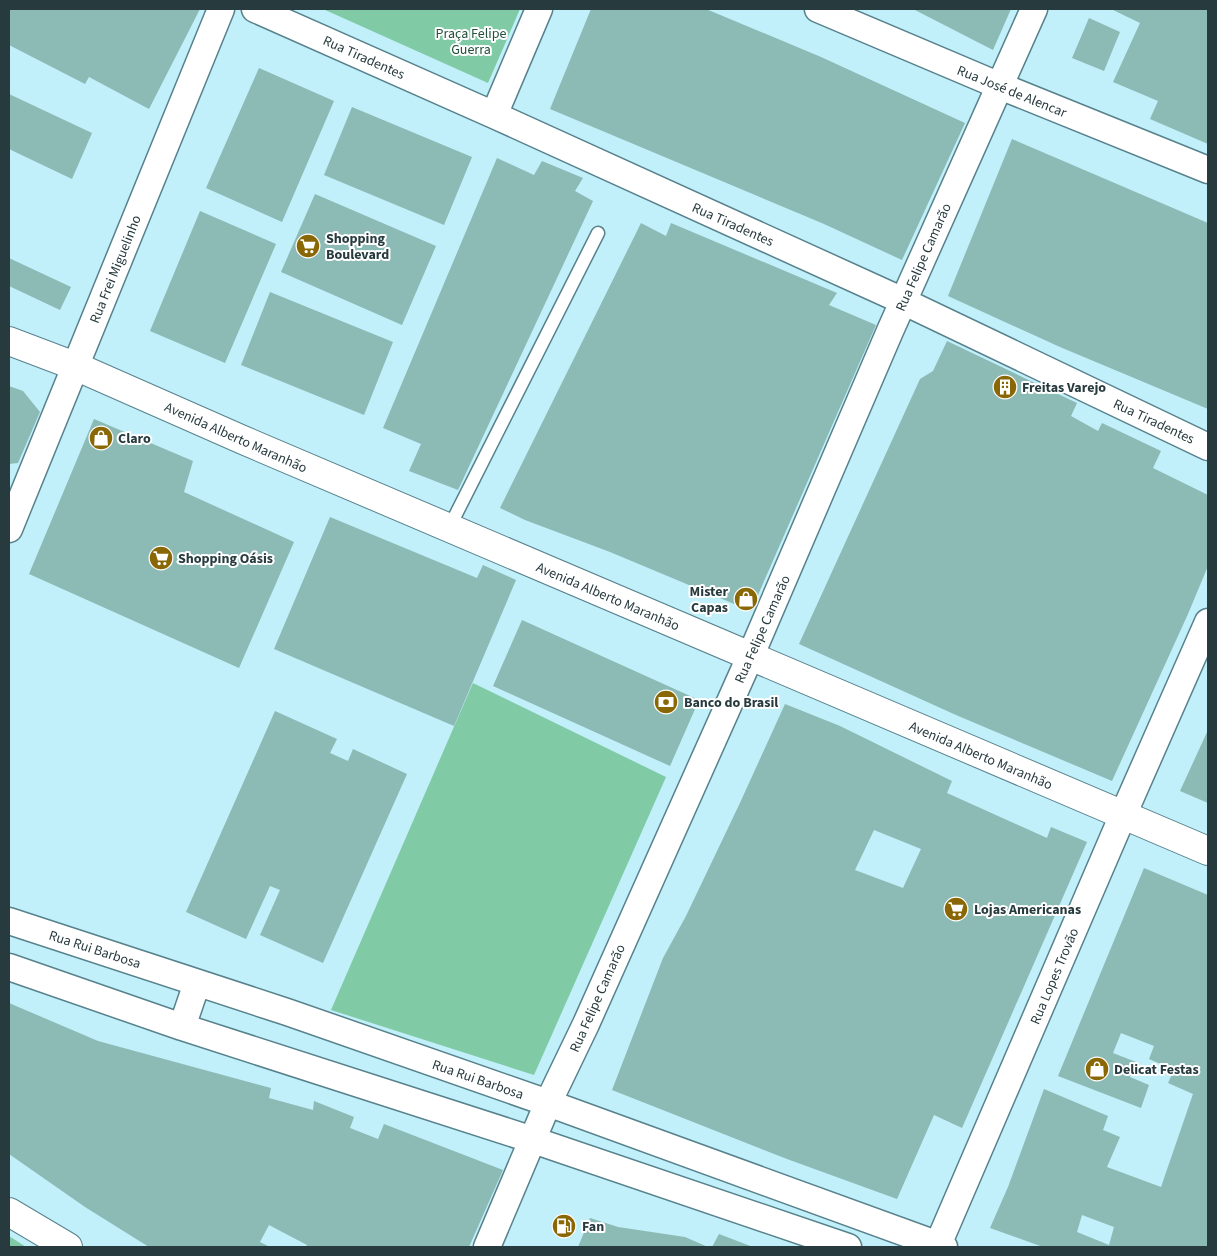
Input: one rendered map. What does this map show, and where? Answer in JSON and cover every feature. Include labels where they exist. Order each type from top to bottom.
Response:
[{"type":"main road","name":"Avenida Alberto Maranhão","points":[[9,341],[75,366],[750,657],[1208,850]]},
{"type":"main road","points":[[9,1212],[68,1247]]},
{"type":"street","name":"Rua Frei Miguelinho","points":[[9,529],[220,9]]},
{"type":"street","name":"Rua Tiradentes","points":[[255,9],[494,115],[903,302],[1208,447]]},
{"type":"street","points":[[494,115],[539,9]]},
{"type":"street","name":"Rua José de Alencar","points":[[818,9],[1000,86],[1208,170]]},
{"type":"street","name":"Rua Felipe Camarão","points":[[487,1247],[548,1103],[586,1024],[750,657],[903,302],[1034,9]]},
{"type":"street","name":"Rua Lopes Trovão","points":[[940,1247],[1123,815],[1208,622]]},
{"type":"street","name":"Rua Rui Barbosa","points":[[9,921],[287,1012],[548,1103],[940,1247]]},
{"type":"street","points":[[9,967],[182,1027],[533,1140],[848,1247]]},
{"type":"street","points":[[182,1027],[197,983]]},
{"type":"lane","points":[[449,528],[598,233]]},
{"type":"green space","name":"Praça Felipe Guerra","points":[[323,9],[520,9],[488,83]]},
{"type":"green space","points":[[473,683],[666,777],[534,1075],[331,1010]]},
{"type":"green space","points":[[9,1236],[26,1247],[9,1247]]},
{"type":"building","points":[[10,9],[200,9],[149,109],[89,77],[85,84],[9,45]]},
{"type":"building","points":[[591,9],[706,9],[821,57],[965,123],[902,260],[824,224],[550,109]]},
{"type":"building","points":[[913,9],[1011,9],[993,50]]},
{"type":"building","points":[[1111,9],[1208,9],[1208,144],[1150,119],[1158,101],[1113,82],[1140,23]]},
{"type":"building","points":[[1089,18],[1120,32],[1104,71],[1072,58]]},
{"type":"building","points":[[259,68],[334,101],[282,222],[206,188]]},
{"type":"building","points":[[9,94],[92,133],[72,179],[9,149]]},
{"type":"building","points":[[352,107],[472,157],[444,225],[324,175]]},
{"type":"building","points":[[1012,139],[1208,223],[1208,409],[1060,347],[948,296]]},
{"type":"building","points":[[497,158],[534,175],[542,161],[583,178],[575,191],[593,201],[458,490],[409,471],[421,444],[383,428]]},
{"type":"building","points":[[315,194],[436,246],[402,325],[281,272]]},
{"type":"building","points":[[200,211],[276,244],[225,363],[150,331]]},
{"type":"building","points":[[641,223],[666,236],[671,223],[837,293],[829,305],[876,325],[751,611],[610,552],[525,520],[500,508]]},
{"type":"building","points":[[9,258],[71,287],[60,310],[9,286]]},
{"type":"building","points":[[270,292],[393,342],[364,415],[241,365]]},
{"type":"building","points":[[947,341],[1077,403],[1071,416],[1098,431],[1102,423],[1161,451],[1153,468],[1208,495],[1208,566],[1112,781],[956,715],[799,644],[920,379],[933,371]]},
{"type":"building","points":[[9,386],[23,391],[40,412],[18,463],[9,464]]},
{"type":"building","name":"Shopping Oásis","points":[[94,419],[193,461],[184,492],[294,542],[239,668],[29,574]]},
{"type":"building","points":[[330,517],[477,578],[483,565],[516,580],[454,726],[274,649]]},
{"type":"building","points":[[522,620],[699,700],[670,766],[493,686]]},
{"type":"building","points":[[785,704],[840,726],[952,781],[947,793],[1047,838],[1051,827],[1087,842],[962,1128],[934,1115],[897,1199],[787,1159],[612,1090],[663,958],[686,916]],"holes":[[[874,830],[921,849],[903,888],[855,870]]]},
{"type":"building","points":[[275,711],[337,739],[330,753],[348,761],[353,749],[407,774],[323,963],[260,935],[280,890],[270,886],[246,939],[186,912]]},
{"type":"building","points":[[1208,730],[1208,803],[1180,791]]},
{"type":"building","points":[[1144,868],[1208,895],[1208,1247],[1043,1247],[990,1228],[1008,1187],[1044,1089],[1108,1116],[1103,1130],[1120,1137],[1107,1167],[1161,1187],[1193,1094],[1168,1083],[1174,1070],[1149,1059],[1154,1046],[1121,1033],[1113,1053],[1136,1062],[1130,1077],[1149,1085],[1141,1108],[1058,1076]],"holes":[[[1082,1215],[1114,1227],[1109,1245],[1077,1232]]]},
{"type":"building","points":[[9,1003],[98,1041],[271,1088],[269,1098],[313,1110],[314,1101],[354,1117],[350,1128],[378,1139],[384,1124],[503,1170],[469,1247],[306,1247],[307,1245],[269,1225],[260,1242],[270,1247],[149,1247],[85,1207],[9,1154]]},
{"type":"building","points":[[590,1218],[618,1227],[685,1237],[708,1247],[578,1247]]},
{"type":"building","points":[[719,1234],[753,1247],[712,1247]]},
{"type":"place","name":"Shopping Boulevard","points":[[308,246]]},
{"type":"place","name":"Freitas Varejo","points":[[1005,387]]},
{"type":"place","name":"Claro","points":[[101,438]]},
{"type":"place","name":"Shopping Oásis","points":[[161,558]]},
{"type":"place","name":"Mister Capas","points":[[746,599]]},
{"type":"place","name":"Banco do Brasil","points":[[666,702]]},
{"type":"place","name":"Lojas Americanas","points":[[956,909]]},
{"type":"place","name":"Delicat Festas","points":[[1097,1069]]},
{"type":"place","name":"Fan","points":[[564,1226]]}]
